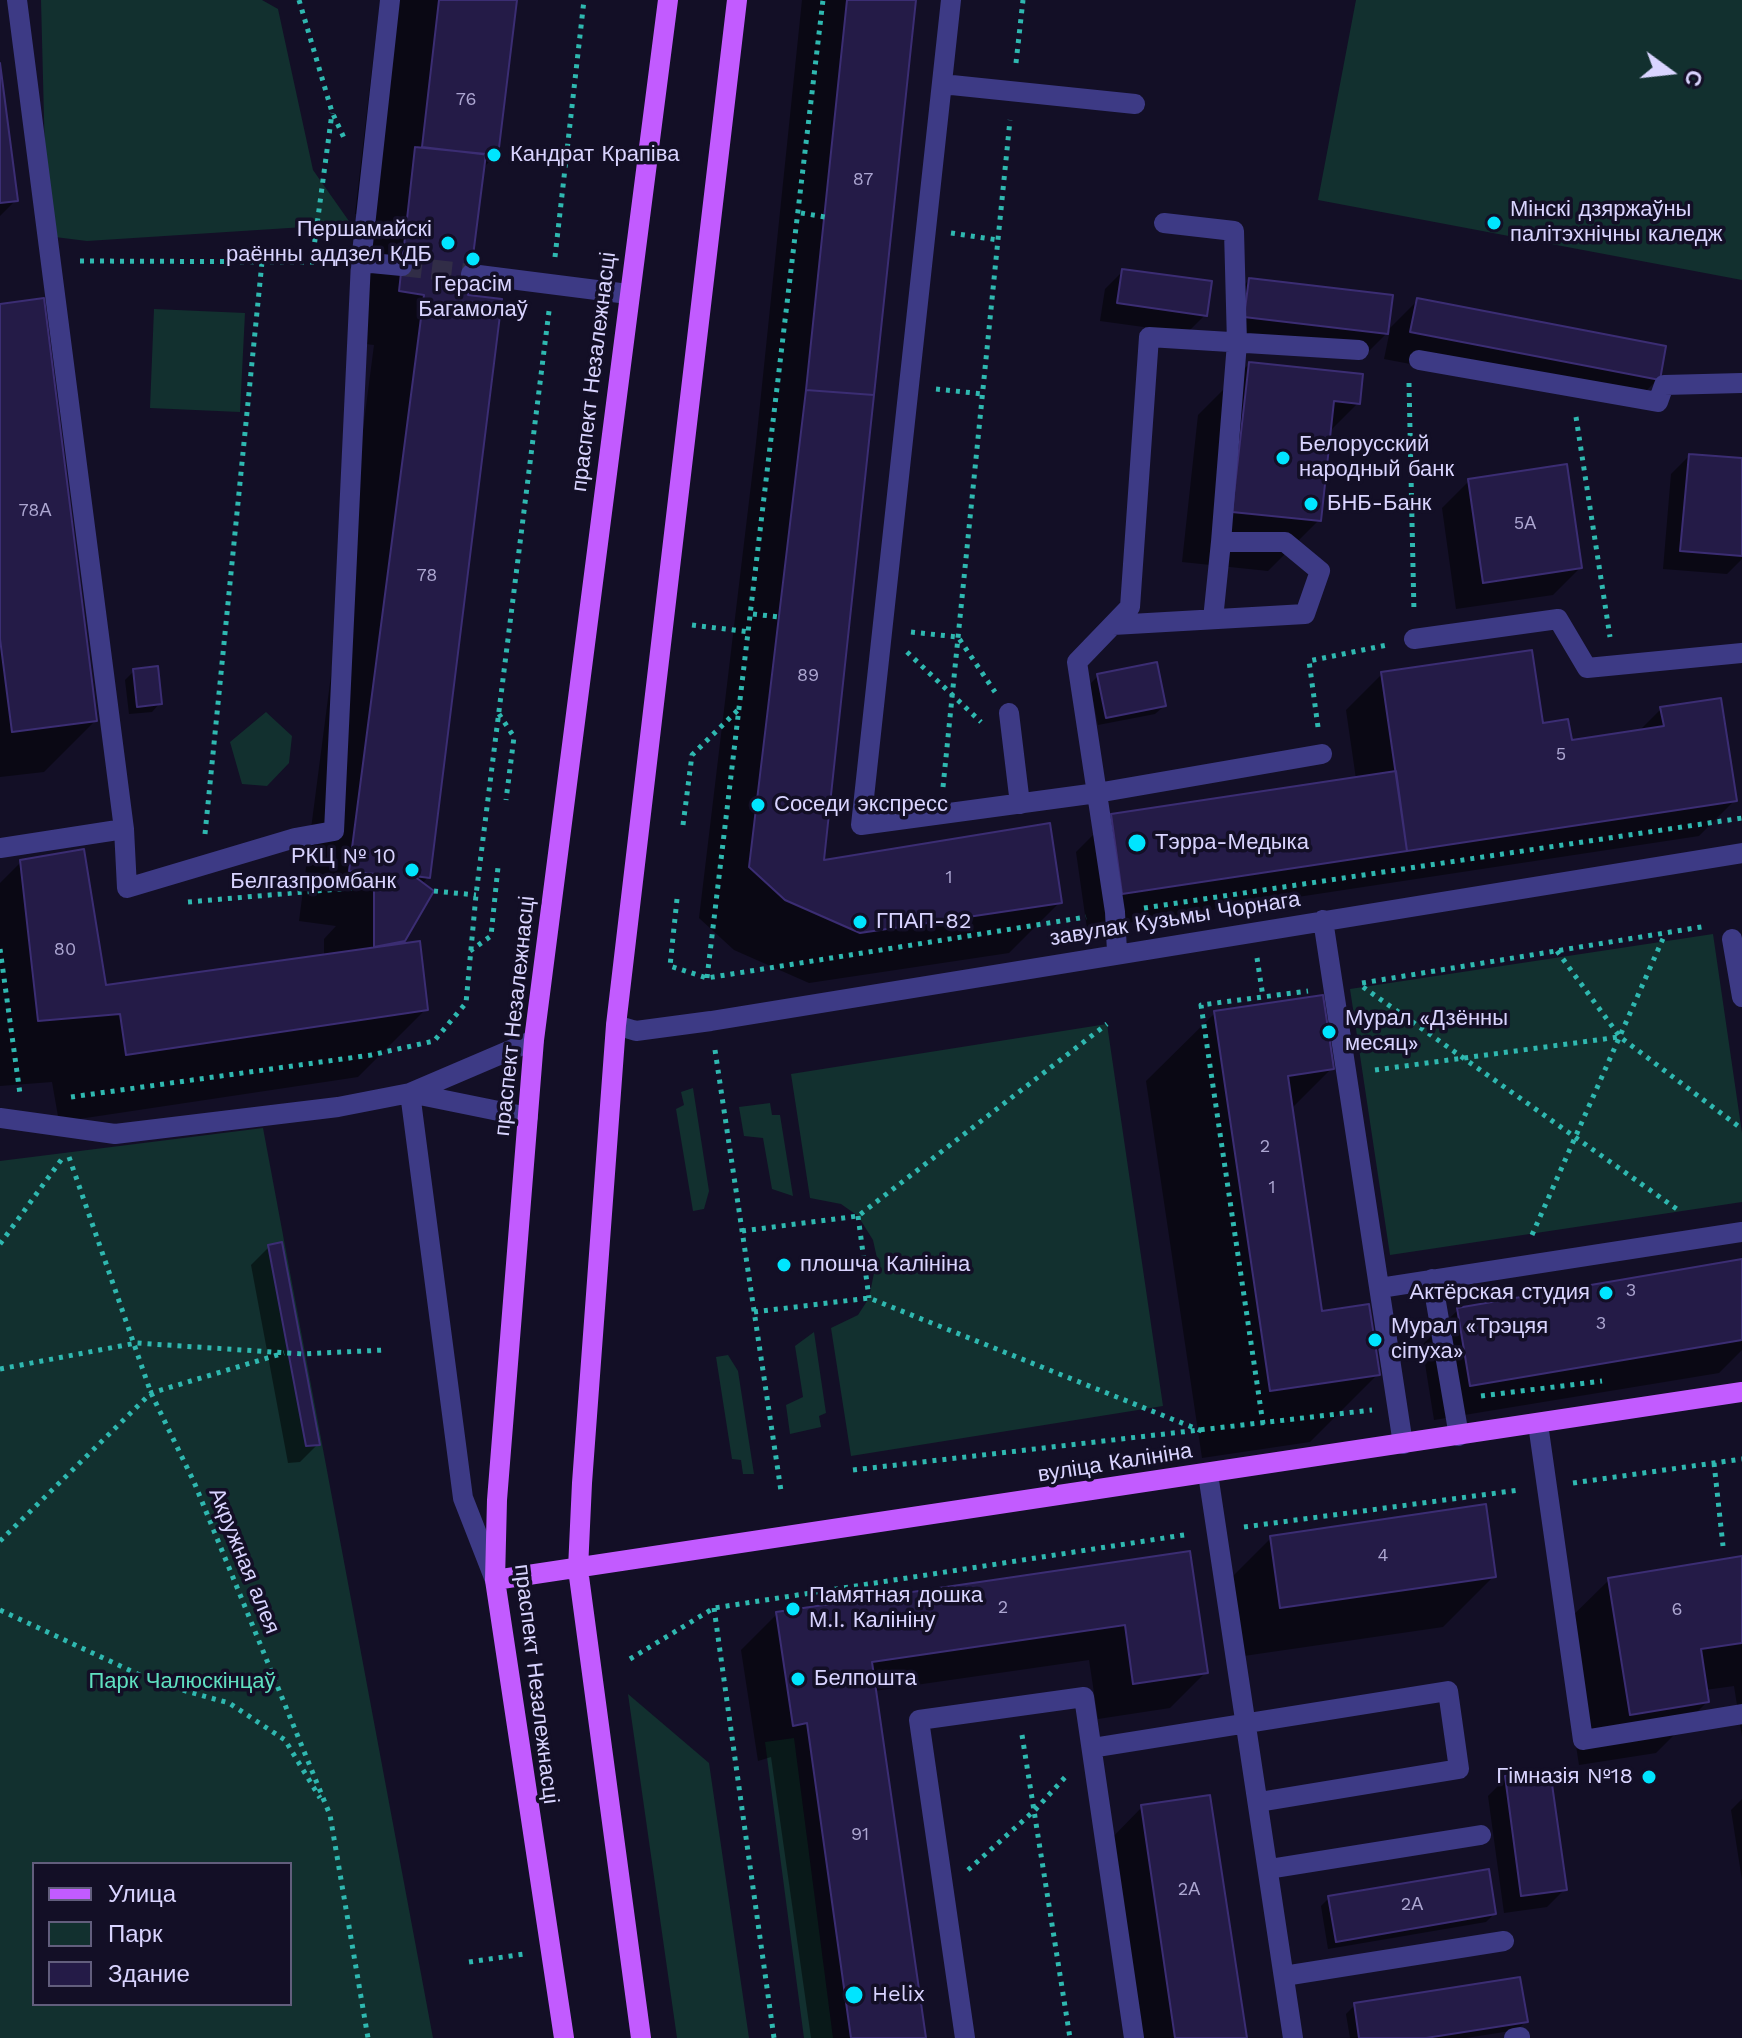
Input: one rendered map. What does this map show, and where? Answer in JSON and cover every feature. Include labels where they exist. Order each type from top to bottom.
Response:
[{"type":"main road","name":"праспект Незалежнасці","points":[[564,2038],[495,1580],[498,1486],[534,1040],[668,0]]},
{"type":"main road","points":[[641,2038],[578,1569],[616,1025],[737,0]]},
{"type":"main road","name":"вуліца Калініна","points":[[495,1580],[1742,1392]]},
{"type":"street","points":[[17,0],[124,829],[127,888],[295,838],[334,831],[361,262],[390,0]]},
{"type":"street","points":[[951,0],[861,825],[1097,793],[1322,754]]},
{"type":"street","points":[[942,84],[1135,104]]},
{"type":"street","points":[[1164,223],[1234,231],[1237,343],[1213,619]]},
{"type":"street","points":[[361,262],[402,266]]},
{"type":"street","points":[[471,274],[628,294]]},
{"type":"street","points":[[1117,952],[1115,912],[1077,662],[1130,607],[1149,337],[1359,350]]},
{"type":"street","points":[[1419,360],[1658,402],[1664,385],[1742,383]]},
{"type":"street","points":[[1113,625],[1305,614],[1320,571],[1285,542],[1221,542]]},
{"type":"street","points":[[1414,639],[1558,619],[1587,668],[1742,653]]},
{"type":"street","points":[[1009,713],[1020,804]]},
{"type":"street","points":[[0,848],[124,829]]},
{"type":"street","name":"завулак Кузьмы Чорнага","points":[[616,1025],[636,1031],[711,1021],[1117,952],[1742,853]]},
{"type":"street","points":[[1323,920],[1403,1444]]},
{"type":"street","points":[[1732,939],[1742,997]]},
{"type":"street","points":[[0,1118],[115,1134],[338,1107],[410,1093],[534,1040]]},
{"type":"street","points":[[410,1093],[528,1117]]},
{"type":"street","points":[[410,1093],[463,1498],[495,1580]]},
{"type":"street","points":[[1380,1288],[1742,1232]]},
{"type":"street","points":[[1432,1279],[1459,1436]]},
{"type":"street","points":[[1538,1424],[1583,1740],[1742,1714]]},
{"type":"street","points":[[1208,1474],[1293,2038]]},
{"type":"street","points":[[1092,1748],[1448,1691],[1459,1769],[1259,1802]]},
{"type":"street","points":[[965,2038],[919,1720],[1084,1697],[1134,2038]]},
{"type":"street","points":[[1269,1869],[1481,1835]]},
{"type":"street","points":[[1284,1976],[1504,1941]]},
{"type":"street","points":[[1514,2038],[1520,2037]]},
{"type":"path","points":[[299,0],[332,112],[369,196]]},
{"type":"path","points":[[67,1098],[371,1055],[434,1041],[466,1003],[476,895],[584,0]]},
{"type":"path","points":[[707,978],[801,213],[823,0]]},
{"type":"path","points":[[940,815],[1023,0]]},
{"type":"path","points":[[312,262],[332,112]]},
{"type":"path","points":[[801,213],[825,217]]},
{"type":"path","points":[[51,261],[361,262]]},
{"type":"path","points":[[202,866],[262,262]]},
{"type":"path","points":[[1322,754],[1309,661],[1414,639],[1409,380],[1424,383]]},
{"type":"path","points":[[909,386],[983,394]]},
{"type":"path","points":[[1576,413],[1615,665]]},
{"type":"path","points":[[753,614],[779,617]]},
{"type":"path","points":[[709,627],[750,632]]},
{"type":"path","points":[[883,629],[958,637]]},
{"type":"path","points":[[883,629],[1014,753]]},
{"type":"path","points":[[958,637],[1009,713]]},
{"type":"path","points":[[683,825],[692,755],[741,706]]},
{"type":"path","points":[[499,714],[514,737],[506,800]]},
{"type":"path","points":[[677,899],[670,966],[707,978],[1115,912],[1742,818]]},
{"type":"path","points":[[470,951],[491,936],[498,867]]},
{"type":"path","points":[[176,903],[374,886]]},
{"type":"path","points":[[434,891],[476,895]]},
{"type":"path","points":[[1711,925],[1358,984],[1715,1236]]},
{"type":"path","points":[[1518,1266],[1666,933]]},
{"type":"path","points":[[0,949],[21,1104]]},
{"type":"path","points":[[1557,951],[1620,1037],[1742,1129]]},
{"type":"path","points":[[1263,1424],[1201,1005],[1333,987]]},
{"type":"path","points":[[742,1231],[858,1216],[1107,1024]]},
{"type":"path","points":[[1346,1073],[1620,1037]]},
{"type":"path","points":[[715,1050],[781,1491]]},
{"type":"path","name":"Акружная алея","points":[[0,1244],[67,1152],[151,1393],[194,1482],[330,1815],[368,2038]]},
{"type":"path","points":[[858,1216],[869,1298]]},
{"type":"path","points":[[754,1312],[869,1298],[1203,1431]]},
{"type":"path","points":[[0,1369],[136,1343],[289,1352],[384,1350]]},
{"type":"path","points":[[0,1541],[151,1393],[289,1352]]},
{"type":"path","points":[[1452,1400],[1605,1380]]},
{"type":"path","points":[[853,1470],[1398,1407]]},
{"type":"path","points":[[1714,1463],[1723,1546]]},
{"type":"path","points":[[630,1659],[714,1608],[774,2038]]},
{"type":"path","points":[[0,1610],[157,1683],[229,1703],[285,1740],[330,1815]]},
{"type":"path","points":[[1017,1706],[1070,2038]]},
{"type":"path","points":[[944,1892],[1035,1810],[1092,1748]]},
{"type":"path","points":[[469,1962],[503,1957]]},
{"type":"green space","points":[[41,0],[262,0],[278,9],[313,170],[351,224],[87,241],[47,236]]},
{"type":"green space","points":[[1356,0],[1742,0],[1742,280],[1318,200]]},
{"type":"green space","points":[[154,309],[245,313],[240,412],[150,408]]},
{"type":"green space","points":[[266,712],[292,736],[289,763],[267,786],[242,784],[230,742]]},
{"type":"green space","points":[[1713,934],[1742,1133],[1742,1202],[1390,1255],[1350,989]]},
{"type":"green space","points":[[1107,1024],[1163,1406],[851,1456],[831,1328],[858,1315],[869,1298],[877,1258],[873,1240],[858,1216],[841,1204],[810,1198],[791,1074]]},
{"type":"green space","points":[[693,1088],[709,1191],[704,1209],[693,1211],[676,1109],[684,1105],[681,1092]]},
{"type":"green space","points":[[770,1103],[772,1115],[780,1115],[793,1196],[772,1189],[763,1138],[744,1136],[739,1107]]},
{"type":"green space","name":"Парк Чалюскінцаў","points":[[263,1128],[433,2038],[0,2038],[0,1161]]},
{"type":"green space","points":[[814,1332],[826,1413],[819,1416],[821,1427],[790,1434],[786,1405],[803,1397],[795,1346]]},
{"type":"green space","points":[[728,1355],[738,1371],[754,1474],[743,1474],[741,1460],[732,1459],[716,1357]]},
{"type":"green space","points":[[628,1694],[709,1763],[749,2038],[677,2038]]},
{"type":"green space","points":[[794,1738],[833,2038],[804,2038],[765,1742]]},
{"type":"building","points":[[439,0],[517,0],[498,156],[422,147]]},
{"type":"building","points":[[847,0],[916,0],[874,395],[806,390]]},
{"type":"building","points":[[0,63],[18,201],[0,203]]},
{"type":"building","points":[[415,147],[486,154],[468,295],[502,299],[430,878],[414,876],[434,891],[405,941],[374,947],[374,886],[384,875],[349,871],[424,295],[399,291]]},
{"type":"building","points":[[1122,269],[1212,281],[1207,316],[1117,303]]},
{"type":"building","points":[[1249,278],[1393,295],[1388,334],[1244,317]]},
{"type":"building","points":[[44,298],[97,721],[12,732],[0,639],[0,304]]},
{"type":"building","points":[[1417,298],[1666,346],[1660,380],[1410,332]]},
{"type":"building","name":"Белорусский народный банк","points":[[1249,362],[1363,374],[1360,404],[1334,401],[1321,521],[1232,512]]},
{"type":"building","points":[[806,390],[874,395],[824,860],[1050,823],[1062,903],[860,933],[785,900],[749,867]]},
{"type":"building","points":[[1689,454],[1742,458],[1742,556],[1680,551]]},
{"type":"building","points":[[1567,464],[1582,568],[1483,583],[1468,479]]},
{"type":"building","points":[[1532,650],[1543,723],[1568,719],[1572,740],[1664,726],[1660,707],[1721,698],[1737,801],[1407,851],[1381,672]]},
{"type":"building","points":[[1157,662],[1166,706],[1106,718],[1097,674]]},
{"type":"building","points":[[158,666],[162,704],[137,707],[133,669]]},
{"type":"building","points":[[1396,771],[1407,851],[1122,894],[1111,814]]},
{"type":"building","points":[[84,849],[106,985],[420,941],[428,1010],[126,1055],[120,1014],[38,1021],[20,860]]},
{"type":"building","points":[[1323,995],[1334,1069],[1288,1076],[1322,1311],[1369,1304],[1380,1375],[1270,1391],[1214,1011]]},
{"type":"building","points":[[282,1242],[320,1445],[306,1446],[268,1245]]},
{"type":"building","points":[[1742,1259],[1742,1340],[1470,1386],[1457,1308]]},
{"type":"building","points":[[1486,1504],[1496,1577],[1280,1608],[1270,1536]]},
{"type":"building","points":[[1190,1551],[1208,1673],[1133,1684],[1125,1625],[872,1662],[926,2038],[851,2038],[807,1723],[793,1726],[776,1612]]},
{"type":"building","points":[[1742,1556],[1742,1643],[1701,1649],[1709,1702],[1630,1715],[1608,1578]]},
{"type":"building","points":[[1550,1770],[1567,1890],[1521,1896],[1505,1776]]},
{"type":"building","points":[[1210,1795],[1247,2038],[1175,2038],[1141,1805]]},
{"type":"building","points":[[1489,1869],[1496,1914],[1336,1942],[1328,1896]]},
{"type":"building","points":[[1520,1977],[1528,2022],[1426,2038],[1359,2038],[1354,2003]]},
{"type":"tunnel","points":[[402,266],[471,274]]},
{"type":"place","name":"Кандрат Крапіва","points":[[494,155]]},
{"type":"place","name":"Мінскі дзяржаўны палітэхнічны каледж","points":[[1494,223]]},
{"type":"place","name":"Першамайскі раённы аддзел КДБ","points":[[448,243]]},
{"type":"place","name":"Герасім Багамолаў","points":[[473,259]]},
{"type":"place","name":"Белорусский народный банк","points":[[1283,458]]},
{"type":"place","name":"БНБ-Банк","points":[[1311,504]]},
{"type":"place","name":"Соседи экспресс","points":[[758,805]]},
{"type":"place","name":"Тэрра-Медыка","points":[[1137,843]]},
{"type":"place","name":"РКЦ № 10 Белгазпромбанк","points":[[412,870]]},
{"type":"place","name":"ГПАП-82","points":[[860,922]]},
{"type":"place","name":"Мурал «Дзённы месяц»","points":[[1329,1032]]},
{"type":"place","name":"плошча Калініна","points":[[784,1265]]},
{"type":"place","name":"Актёрская студия","points":[[1606,1293]]},
{"type":"place","name":"Мурал «Трэцяя сіпуха»","points":[[1375,1340]]},
{"type":"place","name":"Памятная дошка М.І. Калініну","points":[[793,1609]]},
{"type":"place","name":"Белпошта","points":[[798,1679]]},
{"type":"place","name":"Гімназія №18","points":[[1649,1777]]},
{"type":"place","name":"Helix","points":[[854,1995]]}]
